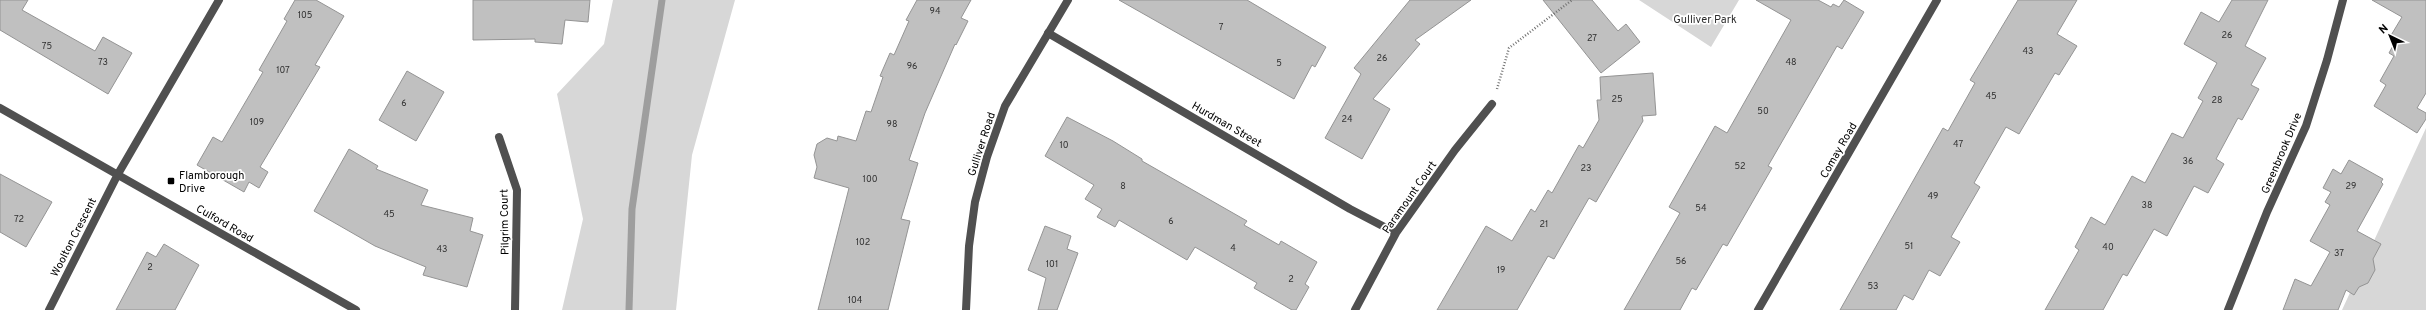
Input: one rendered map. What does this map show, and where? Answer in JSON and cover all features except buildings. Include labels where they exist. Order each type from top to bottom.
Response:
[{"type":"street","points":[[118,174],[219,0]]},
{"type":"street","name":"Gulliver Road","points":[[966,310],[969,246],[974,210],[987,157],[1005,106],[1068,0]]},
{"type":"street","name":"Comay Road","points":[[1758,310],[1937,0]]},
{"type":"street","name":"Greenbrook Drive","points":[[2228,310],[2267,212],[2306,126],[2328,60],[2343,0]]},
{"type":"street","name":"Hurdman Street","points":[[1048,33],[1350,209],[1396,233]]},
{"type":"street","name":"Paramount Court","points":[[1355,310],[1396,233],[1455,150],[1492,104]]},
{"type":"street","name":"Culford Road","points":[[0,108],[356,310]]},
{"type":"street","name":"Pilgrim Court","points":[[499,136],[517,190],[515,310]]},
{"type":"street","name":"Woolton Crescent","points":[[49,310],[118,174]]},
{"type":"path","points":[[1492,104],[1509,48],[1572,0]]},
{"type":"green space","points":[[613,0],[735,0],[692,155],[676,310],[562,310],[583,219],[557,94],[604,44]]},
{"type":"green space","name":"Gulliver Park","points":[[1639,0],[1739,0],[1711,47]]},
{"type":"green space","points":[[2426,128],[2426,310],[2342,310]]},
{"type":"waterway","points":[[629,310],[632,209],[662,0]]},
{"type":"place","name":"Flamborough Drive","points":[[171,181]]}]
